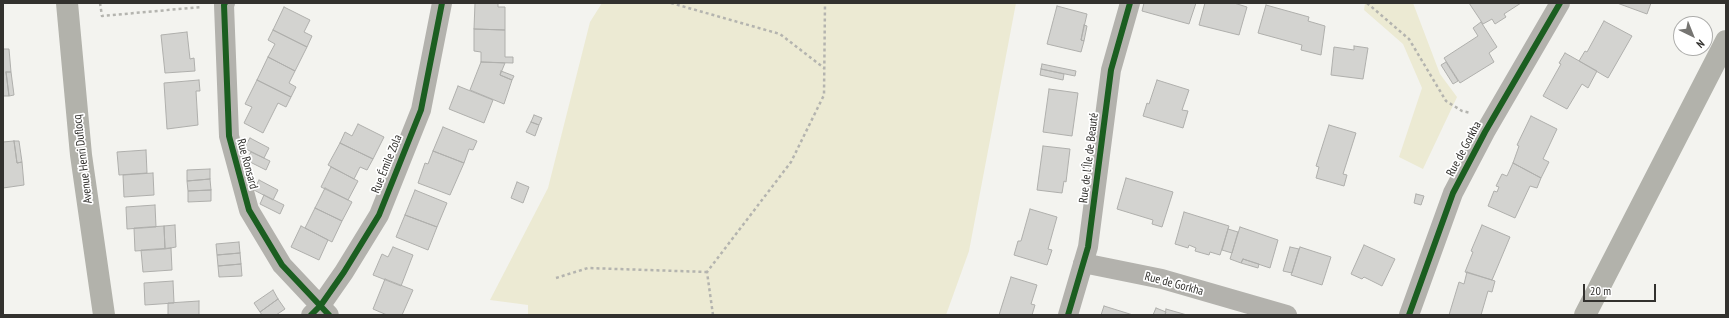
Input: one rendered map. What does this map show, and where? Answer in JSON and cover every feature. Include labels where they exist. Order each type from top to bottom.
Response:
[{"type":"street","name":"Avenue Henri Duflocq","points":[[67,3],[80,155],[104,315]]},
{"type":"street","name":"Rue Émile Zola","points":[[320,312],[379,215],[421,110],[442,3]]},
{"type":"street","name":"Rue de l'Île de Beauté","points":[[1068,315],[1088,247],[1111,70],[1130,3]]},
{"type":"street","name":"Rue de Gorkha","points":[[1409,315],[1453,193],[1493,118],[1560,3]]},
{"type":"street","name":"Rue Ronsard","points":[[224,4],[228,136],[249,210],[282,265],[320,312]]},
{"type":"street","points":[[1585,315],[1726,42]]},
{"type":"street","name":"Rue de Gorkha","points":[[1084,263],[1162,279],[1287,315]]},
{"type":"path","points":[[100,3],[102,16],[224,4]]},
{"type":"path","points":[[670,3],[780,34],[824,68]]},
{"type":"path","points":[[713,315],[707,272],[791,162],[824,95],[825,3]]},
{"type":"path","points":[[1367,3],[1408,39],[1446,101],[1462,111],[1493,118]]},
{"type":"path","points":[[556,278],[588,268],[707,272]]},
{"type":"shaded area","points":[[602,3],[1016,3],[969,251],[946,315],[528,315],[528,305],[490,300],[548,188],[590,22]]},
{"type":"shaded area","points":[[1365,3],[1413,3],[1440,74],[1457,97],[1423,169],[1399,157],[1422,88],[1403,44],[1364,10]]},
{"type":"building","points":[[475,3],[498,3],[498,7],[505,7],[505,30],[474,29]]},
{"type":"building","points":[[1144,3],[1196,3],[1189,24],[1142,11]]},
{"type":"building","points":[[1205,3],[1234,3],[1247,7],[1239,35],[1199,25]]},
{"type":"building","points":[[1469,3],[1521,3],[1504,14],[1506,17],[1495,24],[1492,19],[1483,24]]},
{"type":"building","points":[[1617,3],[1651,3],[1647,14]]},
{"type":"building","points":[[1266,5],[1309,17],[1308,21],[1325,26],[1321,55],[1301,50],[1302,45],[1258,33]]},
{"type":"building","points":[[1057,6],[1087,14],[1081,40],[1084,41],[1081,52],[1047,44]]},
{"type":"building","points":[[284,7],[310,20],[304,32],[312,36],[307,47],[273,30]]},
{"type":"building","points":[[1604,21],[1632,36],[1608,78],[1579,61],[1585,51],[1587,52]]},
{"type":"building","points":[[1481,22],[1497,47],[1489,53],[1494,62],[1460,83],[1444,58],[1478,36],[1473,28]]},
{"type":"building","points":[[1084,25],[1087,26],[1084,41],[1081,40]]},
{"type":"building","points":[[474,29],[505,30],[505,57],[513,57],[513,63],[481,62],[481,52],[474,51]]},
{"type":"building","points":[[273,30],[307,47],[295,71],[268,57],[275,44],[268,40]]},
{"type":"building","points":[[187,32],[190,59],[194,58],[195,71],[165,73],[161,35]]},
{"type":"building","points":[[1354,46],[1368,48],[1363,79],[1331,75],[1334,47],[1354,50]]},
{"type":"building","points":[[3,49],[9,49],[11,72],[6,72],[9,96],[3,96]]},
{"type":"building","points":[[1565,53],[1597,71],[1588,88],[1582,84],[1567,109],[1543,96],[1561,64],[1559,63]]},
{"type":"building","points":[[268,57],[295,71],[289,83],[296,87],[291,97],[257,80]]},
{"type":"building","points":[[481,62],[505,63],[500,75],[512,80],[504,104],[470,90]]},
{"type":"building","points":[[1446,62],[1458,81],[1453,84],[1441,65]]},
{"type":"building","points":[[1042,64],[1076,71],[1075,76],[1041,69]]},
{"type":"building","points":[[1041,69],[1064,74],[1063,80],[1040,75]]},
{"type":"building","points":[[501,71],[514,76],[512,80],[500,75]]},
{"type":"building","points":[[6,72],[11,72],[14,95],[9,96]]},
{"type":"building","points":[[199,80],[200,91],[196,91],[198,125],[167,129],[164,83]]},
{"type":"building","points":[[257,80],[291,97],[286,107],[278,103],[263,133],[244,123],[252,107],[245,104]]},
{"type":"building","points":[[1157,80],[1189,90],[1182,110],[1188,111],[1183,128],[1143,116],[1147,103],[1149,104]]},
{"type":"building","points":[[458,86],[493,100],[484,123],[449,109]]},
{"type":"building","points":[[1049,89],[1078,93],[1072,136],[1043,132]]},
{"type":"building","points":[[534,115],[542,118],[539,125],[531,122]]},
{"type":"building","points":[[1531,116],[1557,129],[1543,159],[1549,162],[1541,178],[1513,163],[1519,146],[1517,145]]},
{"type":"building","points":[[531,122],[539,125],[535,136],[526,132]]},
{"type":"building","points":[[358,124],[384,137],[373,159],[340,143],[345,132],[352,136]]},
{"type":"building","points":[[1329,125],[1356,133],[1343,174],[1347,175],[1344,186],[1316,178],[1319,167],[1316,166]]},
{"type":"building","points":[[443,127],[477,141],[473,150],[469,149],[464,163],[433,151]]},
{"type":"building","points":[[250,138],[269,148],[264,158],[244,148]]},
{"type":"building","points":[[14,141],[17,163],[22,162],[24,185],[3,188],[3,142]]},
{"type":"building","points":[[14,141],[19,141],[22,162],[17,163]]},
{"type":"building","points":[[340,143],[373,159],[367,170],[360,167],[354,179],[328,165]]},
{"type":"building","points":[[1043,146],[1070,149],[1066,182],[1064,181],[1062,193],[1037,190]]},
{"type":"building","points":[[146,150],[147,173],[119,175],[117,152]]},
{"type":"building","points":[[433,151],[464,163],[450,195],[418,183],[425,163],[428,164]]},
{"type":"building","points":[[251,152],[270,161],[266,170],[246,160]]},
{"type":"building","points":[[1513,163],[1541,178],[1537,188],[1530,186],[1515,218],[1488,206],[1494,191],[1497,192],[1499,187],[1496,186],[1502,174],[1507,176]]},
{"type":"building","points":[[331,167],[358,181],[348,200],[321,187]]},
{"type":"building","points":[[210,169],[210,179],[187,181],[187,170]]},
{"type":"building","points":[[153,173],[154,195],[124,197],[123,175]]},
{"type":"building","points":[[1126,178],[1173,192],[1162,227],[1152,224],[1153,220],[1117,209]]},
{"type":"building","points":[[210,179],[211,190],[188,191],[187,181]]},
{"type":"building","points":[[259,180],[278,190],[273,200],[254,190]]},
{"type":"building","points":[[517,182],[529,187],[523,203],[511,198]]},
{"type":"building","points":[[325,188],[352,202],[342,221],[315,208]]},
{"type":"building","points":[[211,190],[211,201],[188,202],[188,191]]},
{"type":"building","points":[[415,190],[447,203],[437,227],[405,215]]},
{"type":"building","points":[[1416,194],[1424,196],[1421,205],[1414,203]]},
{"type":"building","points":[[264,195],[284,205],[280,214],[260,204]]},
{"type":"building","points":[[155,205],[156,227],[127,229],[126,207]]},
{"type":"building","points":[[315,208],[342,221],[332,242],[305,228]]},
{"type":"building","points":[[1030,209],[1057,217],[1048,249],[1052,250],[1047,265],[1014,255],[1018,241],[1021,241]]},
{"type":"building","points":[[1184,212],[1229,226],[1220,255],[1210,252],[1209,255],[1195,251],[1196,248],[1189,245],[1188,248],[1175,244]]},
{"type":"building","points":[[405,215],[437,227],[428,250],[396,237]]},
{"type":"building","points":[[175,225],[176,247],[165,249],[164,226]]},
{"type":"building","points":[[1482,225],[1510,237],[1492,280],[1465,272],[1473,252],[1471,251]]},
{"type":"building","points":[[164,226],[165,249],[135,251],[134,228]]},
{"type":"building","points":[[301,226],[328,240],[319,260],[291,247]]},
{"type":"building","points":[[1240,227],[1278,240],[1270,268],[1243,259],[1241,263],[1230,259]]},
{"type":"building","points":[[1228,229],[1238,232],[1232,253],[1222,250]]},
{"type":"building","points":[[239,242],[240,253],[217,255],[216,244]]},
{"type":"building","points":[[1364,245],[1395,259],[1382,286],[1364,277],[1362,279],[1351,274]]},
{"type":"building","points":[[393,247],[413,255],[401,286],[373,275],[382,254],[388,257]]},
{"type":"building","points":[[1290,247],[1299,249],[1292,273],[1283,271]]},
{"type":"building","points":[[1300,247],[1331,257],[1322,285],[1291,275]]},
{"type":"building","points":[[171,248],[172,270],[143,272],[141,250]]},
{"type":"building","points":[[240,253],[241,264],[218,266],[217,255]]},
{"type":"building","points":[[1243,259],[1259,264],[1258,268],[1241,263]]},
{"type":"building","points":[[241,264],[242,276],[219,277],[218,266]]},
{"type":"building","points":[[1467,272],[1495,281],[1492,292],[1488,291],[1481,315],[1449,315],[1459,282],[1464,284]]},
{"type":"building","points":[[1011,277],[1037,285],[1031,304],[1035,305],[1032,315],[999,315]]},
{"type":"building","points":[[385,279],[413,290],[402,315],[387,315],[373,309]]},
{"type":"building","points":[[173,281],[174,303],[145,305],[144,283]]},
{"type":"building","points":[[273,290],[278,299],[260,312],[254,303]]},
{"type":"building","points":[[278,299],[285,309],[276,315],[262,315],[260,312]]},
{"type":"building","points":[[199,301],[199,315],[168,315],[168,303]]},
{"type":"building","points":[[1104,306],[1133,315],[1101,315]]},
{"type":"building","points":[[1156,308],[1166,312],[1165,315],[1153,315]]},
{"type":"building","points":[[1166,309],[1187,315],[1165,315]]},
{"type":"cycle path","points":[[225,3],[229,136],[249,210],[282,265],[329,315]]},
{"type":"cycle path","points":[[311,315],[321,305],[344,272],[379,215],[421,110],[442,3]]},
{"type":"cycle path","points":[[1068,315],[1088,247],[1111,70],[1130,3]]},
{"type":"cycle path","points":[[1409,315],[1453,193],[1485,132],[1560,3]]}]
